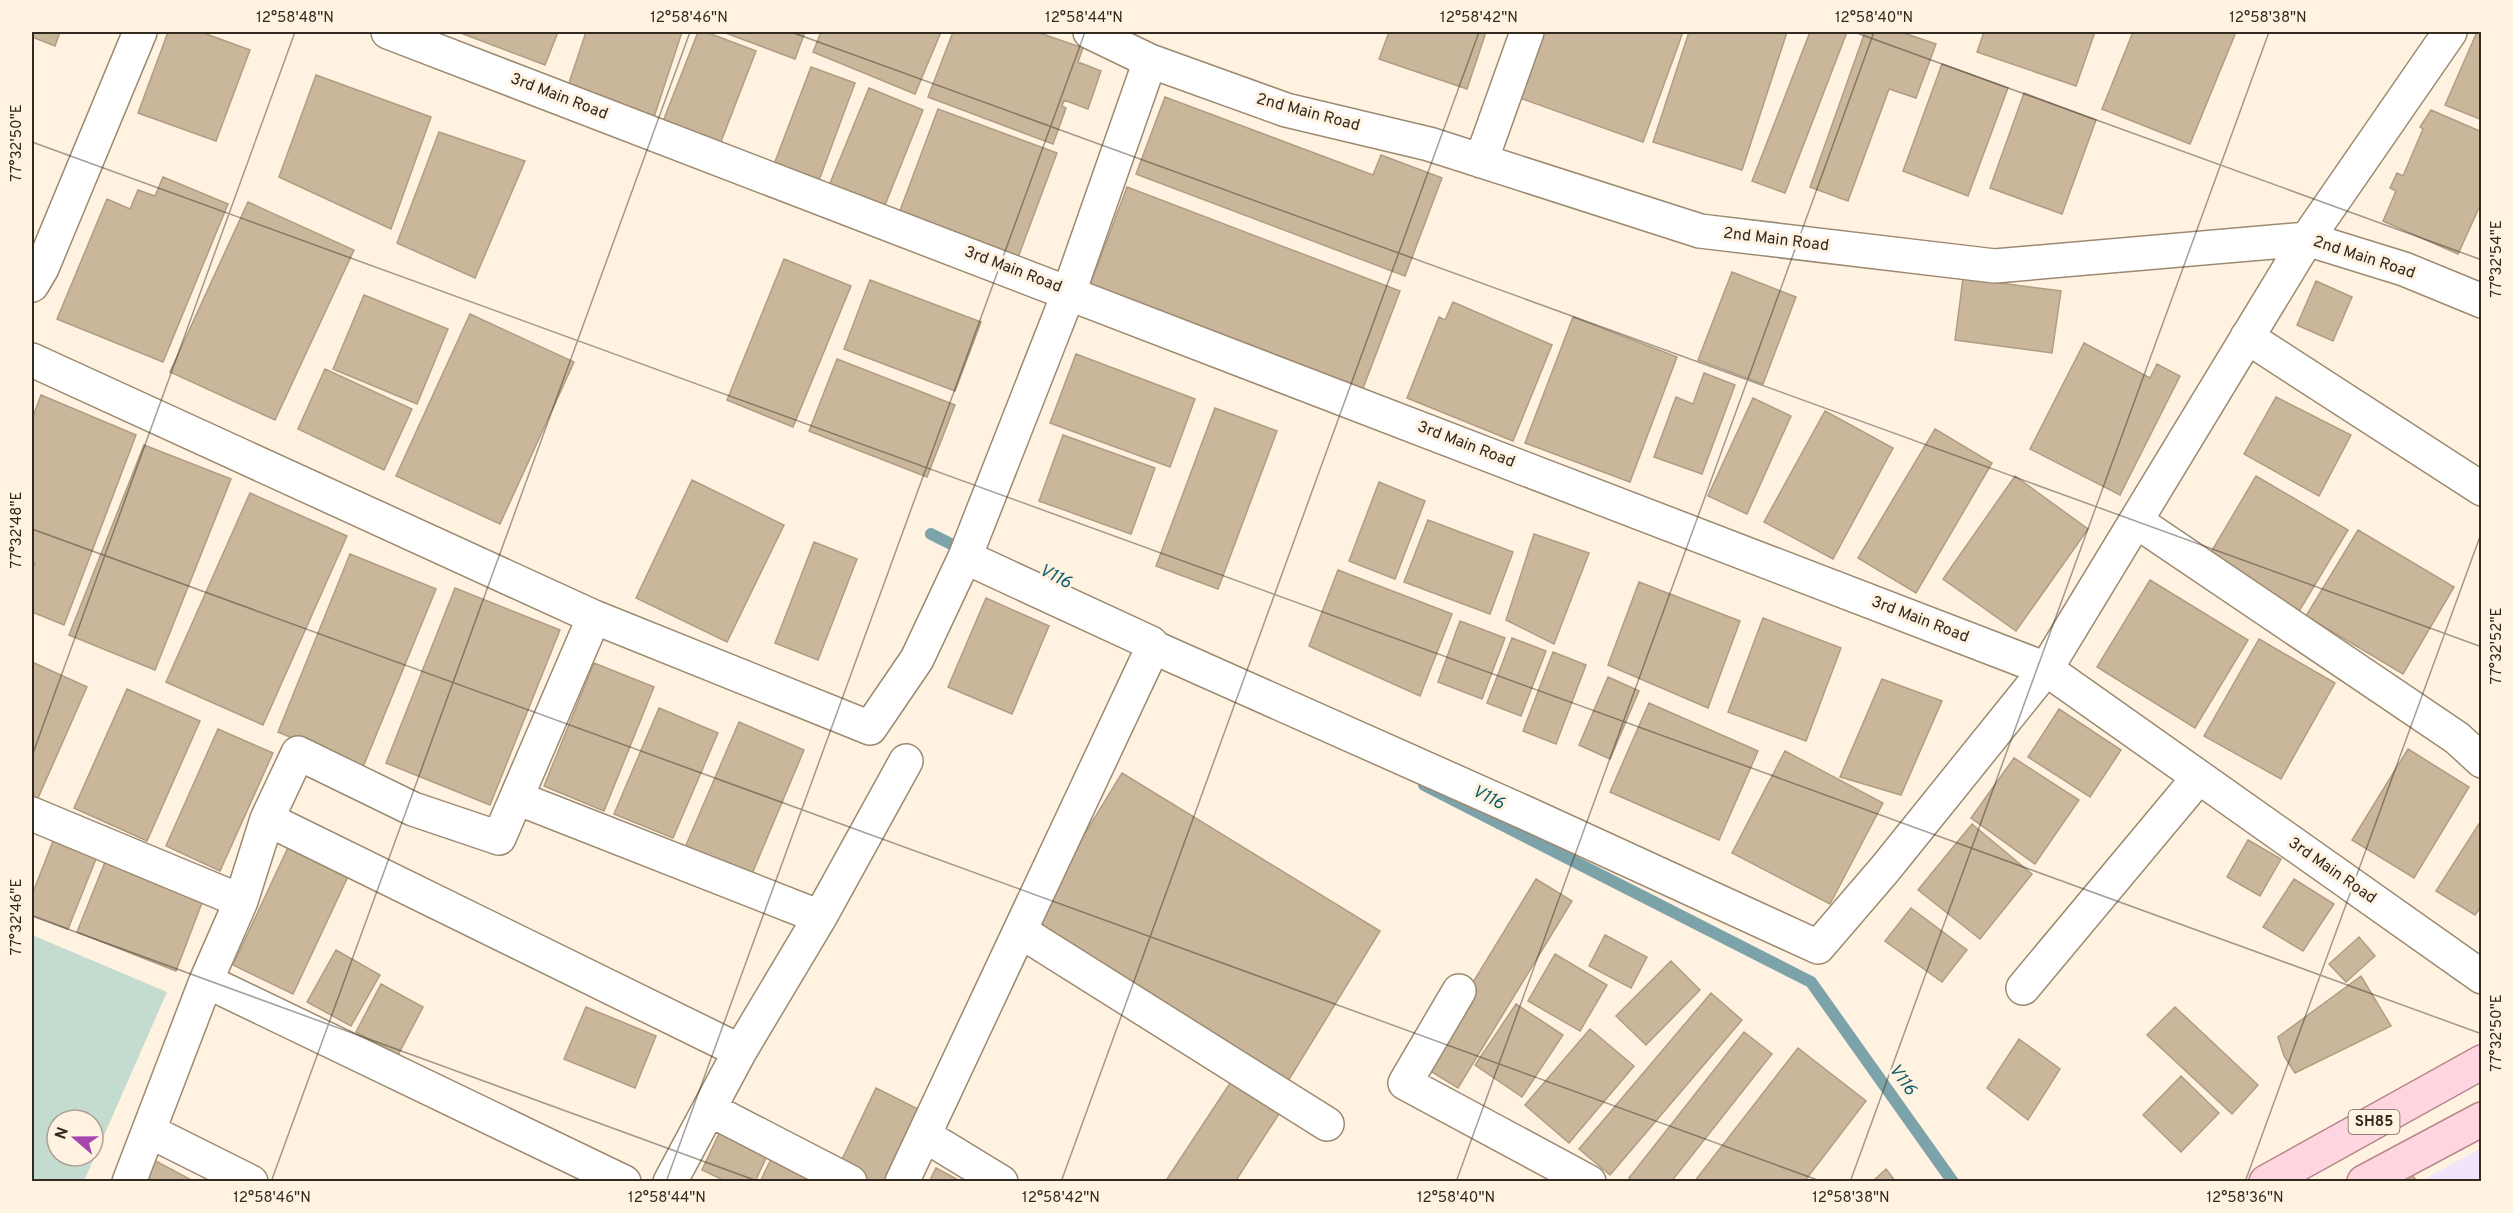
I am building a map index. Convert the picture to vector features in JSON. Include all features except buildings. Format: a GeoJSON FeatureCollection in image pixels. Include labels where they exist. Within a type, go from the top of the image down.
{"type":"FeatureCollection","features":[{"type":"Feature","properties":{"kind":"main road","name":"SH85"},"geometry":{"type":"LineString","coordinates":[[2266,1182],[2481,1062]]}},
{"type":"Feature","properties":{"kind":"main road"},"geometry":{"type":"LineString","coordinates":[[2364,1182],[2481,1119]]}},
{"type":"Feature","properties":{"kind":"street"},"geometry":{"type":"LineString","coordinates":[[35,272],[140,32]]}},
{"type":"Feature","properties":{"kind":"street","name":"3rd Main Road"},"geometry":{"type":"LineString","coordinates":[[388,32],[1070,292],[2046,669],[2481,977]]}},
{"type":"Feature","properties":{"kind":"street","name":"2nd Main Road"},"geometry":{"type":"LineString","coordinates":[[1090,32],[1150,61],[1286,110],[1430,144],[1700,231],[1995,266],[2307,239],[2404,269],[2481,301]]}},
{"type":"Feature","properties":{"kind":"street"},"geometry":{"type":"LineString","coordinates":[[1481,161],[1527,32]]}},
{"type":"Feature","properties":{"kind":"street"},"geometry":{"type":"LineString","coordinates":[[967,558],[1152,645],[1818,947],[1885,869],[2046,669],[2307,239],[2450,32]]}},
{"type":"Feature","properties":{"kind":"street"},"geometry":{"type":"LineString","coordinates":[[32,360],[594,617],[870,728],[917,659],[967,558],[1070,292],[1150,61]]}},
{"type":"Feature","properties":{"kind":"street"},"geometry":{"type":"LineString","coordinates":[[2247,337],[2481,489]]}},
{"type":"Feature","properties":{"kind":"street"},"geometry":{"type":"LineString","coordinates":[[2136,521],[2457,738],[2481,761]]}},
{"type":"Feature","properties":{"kind":"street"},"geometry":{"type":"LineString","coordinates":[[129,1182],[151,1132],[206,981],[241,901],[267,819],[298,753],[413,809],[499,838],[594,617]]}},
{"type":"Feature","properties":{"kind":"street"},"geometry":{"type":"LineString","coordinates":[[902,1182],[1152,645]]}},
{"type":"Feature","properties":{"kind":"street"},"geometry":{"type":"LineString","coordinates":[[670,1182],[741,1051],[820,917],[906,762]]}},
{"type":"Feature","properties":{"kind":"street"},"geometry":{"type":"LineString","coordinates":[[2023,988],[2199,777]]}},
{"type":"Feature","properties":{"kind":"street"},"geometry":{"type":"LineString","coordinates":[[517,798],[820,917]]}},
{"type":"Feature","properties":{"kind":"street"},"geometry":{"type":"LineString","coordinates":[[32,814],[241,901]]}},
{"type":"Feature","properties":{"kind":"street"},"geometry":{"type":"LineString","coordinates":[[267,819],[741,1051]]}},
{"type":"Feature","properties":{"kind":"street"},"geometry":{"type":"LineString","coordinates":[[1020,931],[1327,1124]]}},
{"type":"Feature","properties":{"kind":"street"},"geometry":{"type":"LineString","coordinates":[[206,981],[624,1182]]}},
{"type":"Feature","properties":{"kind":"street"},"geometry":{"type":"LineString","coordinates":[[1459,991],[1405,1083],[1589,1182]]}},
{"type":"Feature","properties":{"kind":"street"},"geometry":{"type":"LineString","coordinates":[[709,1109],[850,1182]]}},
{"type":"Feature","properties":{"kind":"street"},"geometry":{"type":"LineString","coordinates":[[151,1132],[251,1182]]}},
{"type":"Feature","properties":{"kind":"street"},"geometry":{"type":"LineString","coordinates":[[924,1135],[1001,1182]]}},
{"type":"Feature","properties":{"kind":"shaded area"},"geometry":{"type":"Polygon","coordinates":[[[2481,1148],[2481,1181],[2421,1181],[2481,1148]]]}},
{"type":"Feature","properties":{"kind":"green space"},"geometry":{"type":"Polygon","coordinates":[[[32,935],[167,992],[105,1133],[105,1108],[45,1108],[45,1168],[90,1168],[84,1181],[32,1181],[32,935]]]}},
{"type":"Feature","properties":{"kind":"waterway","name":"V116"},"geometry":{"type":"LineString","coordinates":[[931,534],[965,551]]}},
{"type":"Feature","properties":{"kind":"waterway","name":"V116"},"geometry":{"type":"LineString","coordinates":[[1424,785],[1811,982],[1953,1182]]}}]}
